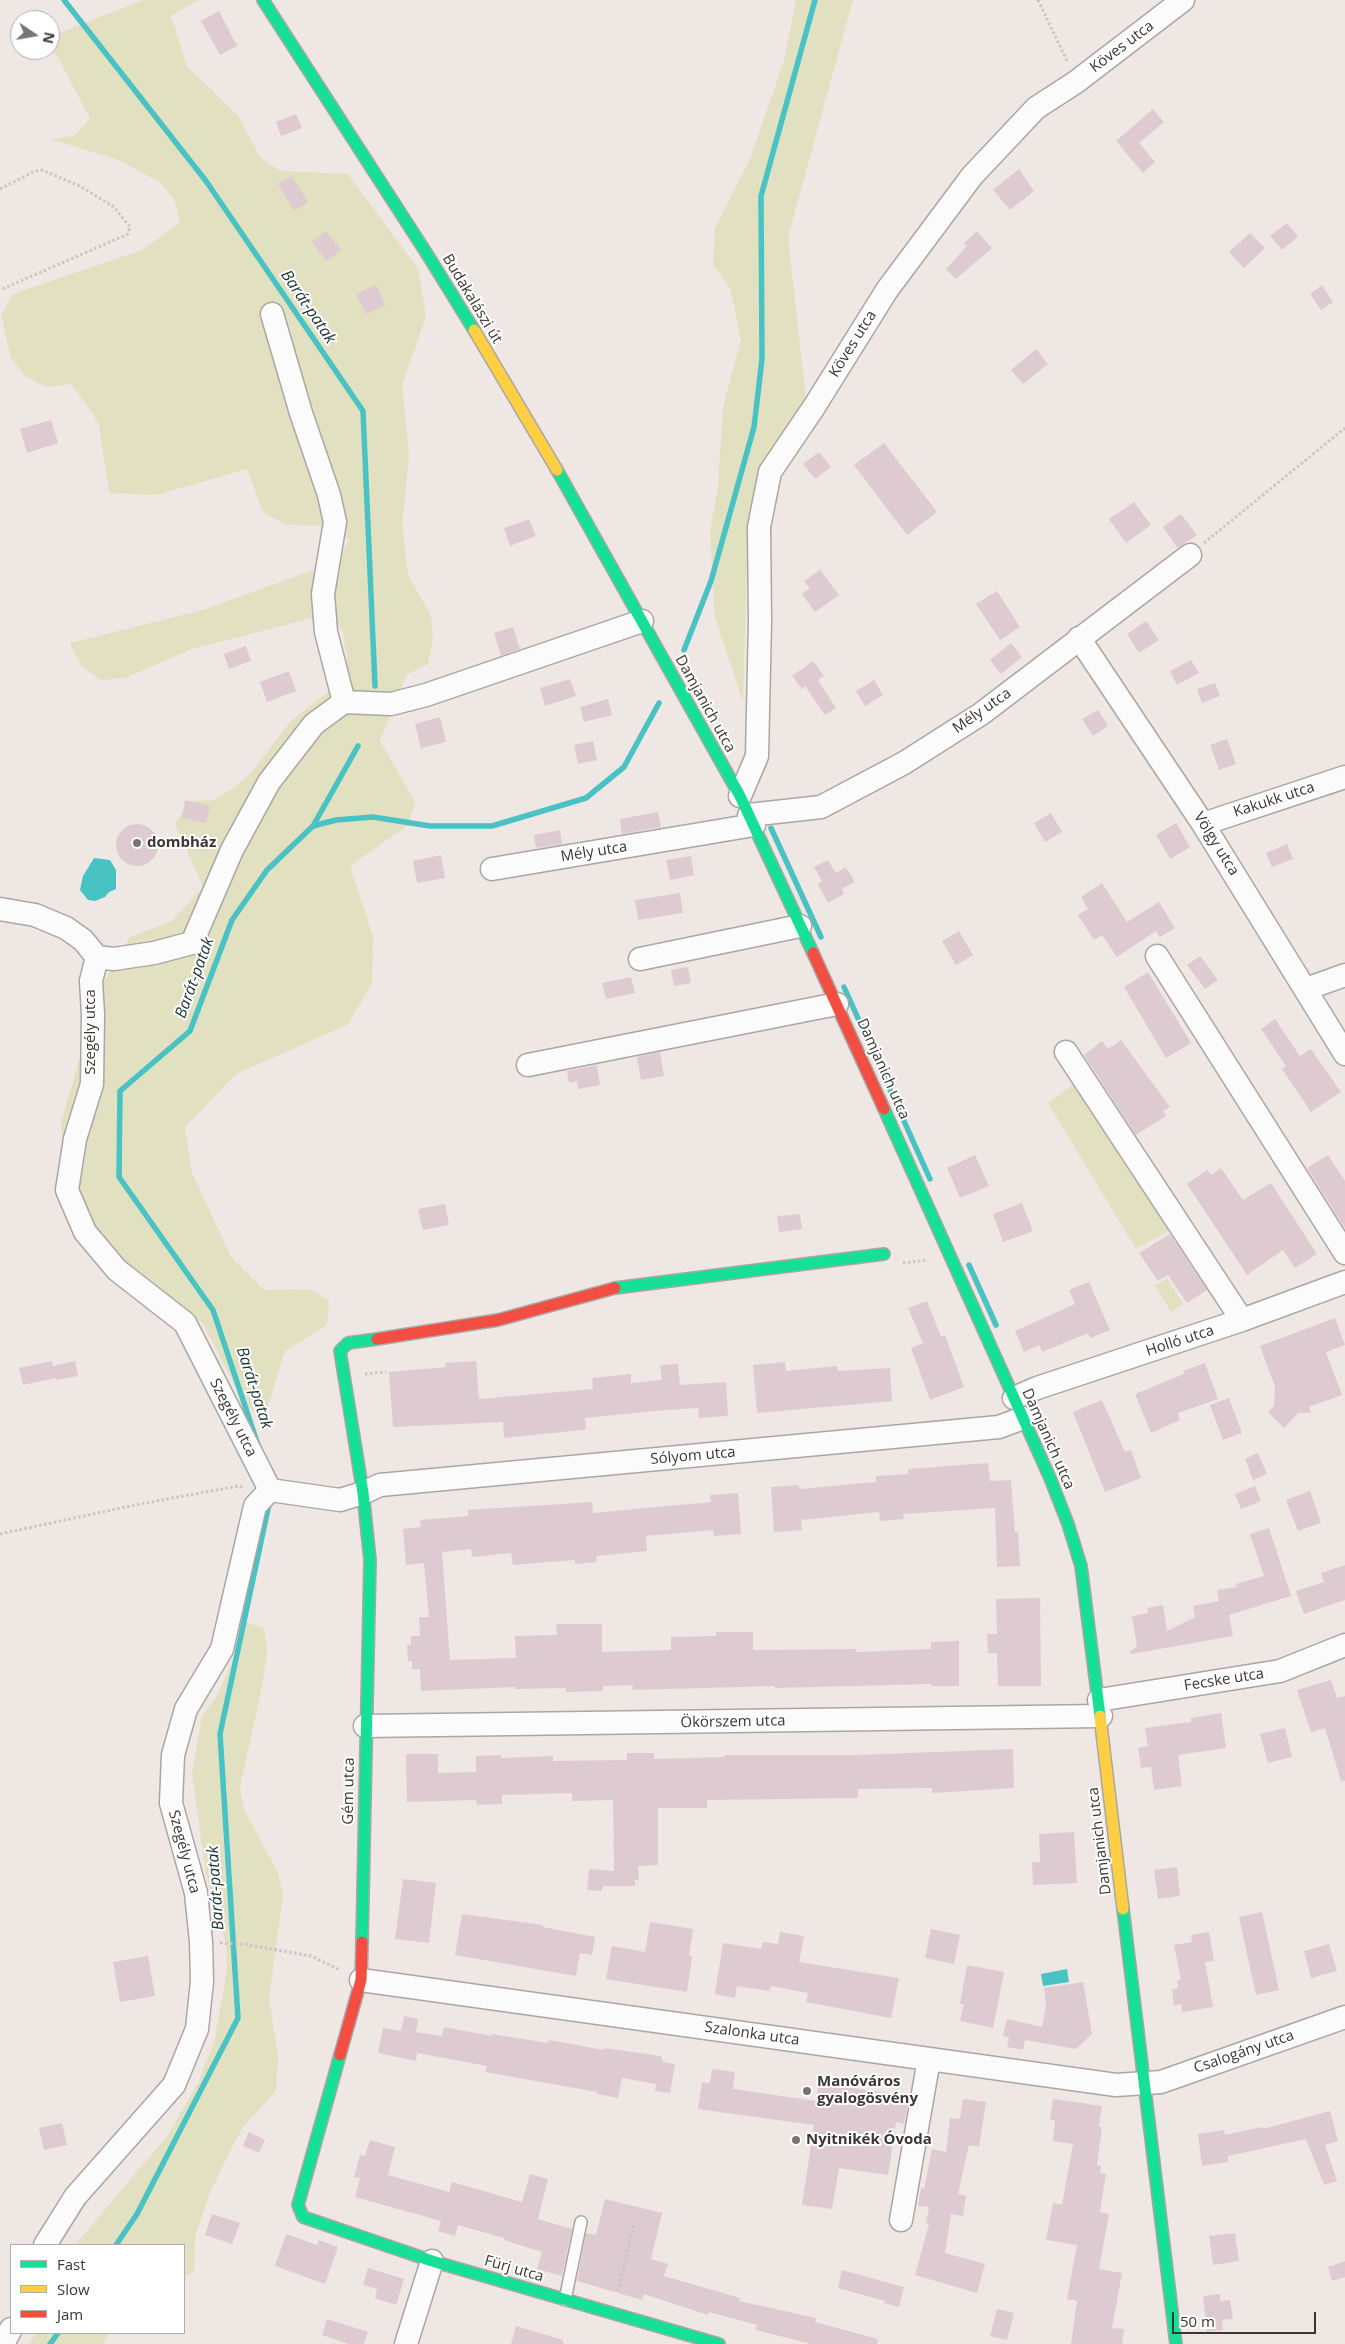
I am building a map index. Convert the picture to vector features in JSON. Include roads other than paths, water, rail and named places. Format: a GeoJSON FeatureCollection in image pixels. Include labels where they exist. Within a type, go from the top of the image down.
{"type":"FeatureCollection","features":[{"type":"Feature","properties":{"kind":"main road","name":"Budakalászi út"},"geometry":{"type":"LineString","coordinates":[[263,0],[442,278],[536,434],[642,621]]}},
{"type":"Feature","properties":{"kind":"main road","name":"Damjanich utca"},"geometry":{"type":"LineString","coordinates":[[642,621],[748,812],[950,1252],[1050,1478],[1068,1524],[1081,1566],[1100,1708],[1143,2084],[1176,2344]]}},
{"type":"Feature","properties":{"kind":"main road","name":"Gém utca"},"geometry":{"type":"LineString","coordinates":[[303,2217],[298,2205],[361,1980],[364,1726],[370,1560],[363,1493],[340,1351],[348,1343],[498,1320],[611,1289],[884,1254]]}},
{"type":"Feature","properties":{"kind":"main road","name":"Fürj utca"},"geometry":{"type":"LineString","coordinates":[[303,2217],[432,2261],[719,2344]]}},
{"type":"Feature","properties":{"kind":"street","name":"Köves utca"},"geometry":{"type":"LineString","coordinates":[[748,812],[757,756],[760,621],[759,527],[770,472],[814,407],[887,290],[972,176],[1036,108],[1076,82],[1183,0]]}},
{"type":"Feature","properties":{"kind":"street"},"geometry":{"type":"LineString","coordinates":[[272,314],[301,413],[329,496],[335,522],[323,594],[326,632],[344,702]]}},
{"type":"Feature","properties":{"kind":"street","name":"Mély utca"},"geometry":{"type":"LineString","coordinates":[[492,869],[748,812],[821,807],[904,763],[981,714],[1190,555]]}},
{"type":"Feature","properties":{"kind":"street"},"geometry":{"type":"LineString","coordinates":[[0,909],[35,915],[66,928],[83,940],[97,957],[114,959],[154,954],[192,943],[232,850],[269,782],[314,724],[344,702],[391,704],[426,695],[642,621]]}},
{"type":"Feature","properties":{"kind":"street","name":"Völgy utca"},"geometry":{"type":"LineString","coordinates":[[1079,638],[1203,824],[1345,1054]]}},
{"type":"Feature","properties":{"kind":"street","name":"Kakukk utca"},"geometry":{"type":"LineString","coordinates":[[1203,824],[1345,777]]}},
{"type":"Feature","properties":{"kind":"street"},"geometry":{"type":"LineString","coordinates":[[640,959],[800,926]]}},
{"type":"Feature","properties":{"kind":"street"},"geometry":{"type":"LineString","coordinates":[[1158,956],[1345,1253]]}},
{"type":"Feature","properties":{"kind":"street","name":"Szegély utca"},"geometry":{"type":"LineString","coordinates":[[45,2244],[75,2197],[174,2086],[197,2029],[202,1981],[201,1942],[196,1893],[171,1804],[173,1755],[186,1708],[222,1649],[255,1506],[270,1490],[185,1323],[117,1270],[85,1232],[67,1190],[75,1139],[92,1084],[93,1014],[91,981],[97,957]]}},
{"type":"Feature","properties":{"kind":"street"},"geometry":{"type":"LineString","coordinates":[[1306,989],[1345,975]]}},
{"type":"Feature","properties":{"kind":"street"},"geometry":{"type":"LineString","coordinates":[[528,1065],[837,1004]]}},
{"type":"Feature","properties":{"kind":"street"},"geometry":{"type":"LineString","coordinates":[[1066,1052],[1242,1320]]}},
{"type":"Feature","properties":{"kind":"street","name":"Holló utca"},"geometry":{"type":"LineString","coordinates":[[1019,1408],[1037,1388],[1242,1320],[1345,1282]]}},
{"type":"Feature","properties":{"kind":"street","name":"Sólyom utca"},"geometry":{"type":"LineString","coordinates":[[270,1490],[340,1500],[363,1493],[380,1485],[999,1427],[1019,1408]]}},
{"type":"Feature","properties":{"kind":"street","name":"Fecske utca"},"geometry":{"type":"LineString","coordinates":[[1100,1708],[1280,1671],[1345,1645]]}},
{"type":"Feature","properties":{"kind":"street","name":"Ökörszem utca"},"geometry":{"type":"LineString","coordinates":[[364,1726],[1100,1708]]}},
{"type":"Feature","properties":{"kind":"street","name":"Szalonka utca"},"geometry":{"type":"LineString","coordinates":[[361,1980],[1116,2085],[1143,2084]]}},
{"type":"Feature","properties":{"kind":"street","name":"Csalogány utca"},"geometry":{"type":"LineString","coordinates":[[1143,2084],[1161,2082],[1345,2017]]}},
{"type":"Feature","properties":{"kind":"street"},"geometry":{"type":"LineString","coordinates":[[901,2220],[929,2059]]}},
{"type":"Feature","properties":{"kind":"street"},"geometry":{"type":"LineString","coordinates":[[406,2344],[432,2261]]}},
{"type":"Feature","properties":{"kind":"street"},"geometry":{"type":"LineString","coordinates":[[3,2344],[10,2331]]}},
{"type":"Feature","properties":{"kind":"lane"},"geometry":{"type":"LineString","coordinates":[[565,2300],[582,2222]]}},
{"type":"Feature","properties":{"kind":"water"},"geometry":{"type":"Polygon","coordinates":[[[94,858],[110,860],[116,870],[116,889],[95,901],[88,900],[80,890],[83,876],[94,858]]]}},
{"type":"Feature","properties":{"kind":"water"},"geometry":{"type":"Polygon","coordinates":[[[1067,1969],[1069,1982],[1043,1986],[1041,1974],[1067,1969]]]}},
{"type":"Feature","properties":{"kind":"waterway","name":"Barát-patak"},"geometry":{"type":"LineString","coordinates":[[64,0],[206,181],[363,411],[375,686]]}},
{"type":"Feature","properties":{"kind":"waterway"},"geometry":{"type":"LineString","coordinates":[[684,650],[711,581],[754,427],[762,359],[761,196],[815,0]]}},
{"type":"Feature","properties":{"kind":"waterway"},"geometry":{"type":"LineString","coordinates":[[313,826],[336,820],[373,817],[430,826],[492,826],[586,798],[624,767],[659,703]]}},
{"type":"Feature","properties":{"kind":"waterway","name":"Barát-patak"},"geometry":{"type":"LineString","coordinates":[[257,1442],[213,1310],[119,1177],[120,1091],[190,1031],[232,920],[267,870],[313,826],[358,746]]}},
{"type":"Feature","properties":{"kind":"waterway"},"geometry":{"type":"LineString","coordinates":[[771,828],[821,937]]}},
{"type":"Feature","properties":{"kind":"waterway"},"geometry":{"type":"LineString","coordinates":[[844,987],[930,1179]]}},
{"type":"Feature","properties":{"kind":"waterway"},"geometry":{"type":"LineString","coordinates":[[969,1265],[996,1325]]}},
{"type":"Feature","properties":{"kind":"waterway","name":"Barát-patak"},"geometry":{"type":"LineString","coordinates":[[117,2244],[137,2214],[238,2018],[220,1734],[269,1504]]}},
{"type":"Feature","properties":{"kind":"waterway","name":"Barát-patak"},"geometry":{"type":"LineString","coordinates":[[50,2344],[57,2334]]}},
{"type":"Feature","properties":{"kind":"place","name":"dombház"},"geometry":{"type":"Point","coordinates":[137,843]}},
{"type":"Feature","properties":{"kind":"place","name":"Manóváros gyalogösvény"},"geometry":{"type":"Point","coordinates":[807,2091]}},
{"type":"Feature","properties":{"kind":"place","name":"Nyitnikék Óvoda"},"geometry":{"type":"Point","coordinates":[796,2140]}}]}
